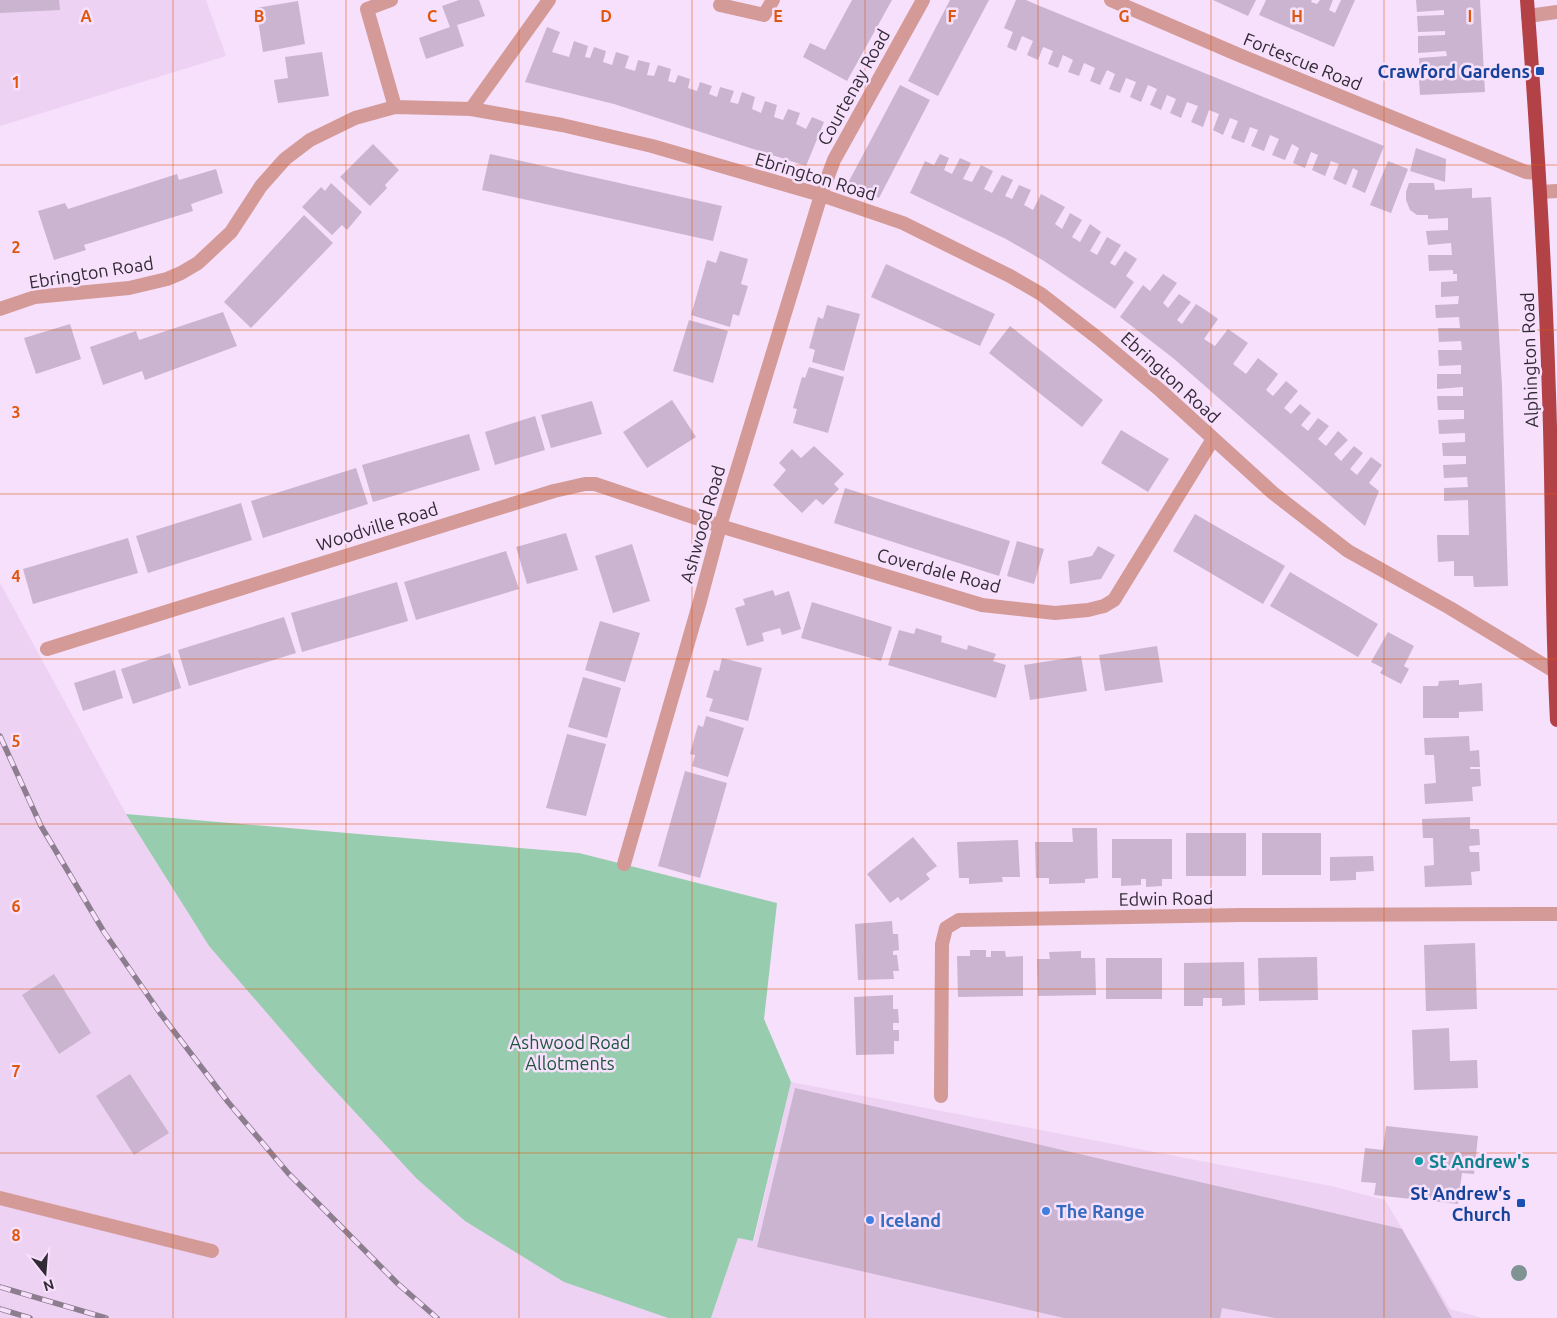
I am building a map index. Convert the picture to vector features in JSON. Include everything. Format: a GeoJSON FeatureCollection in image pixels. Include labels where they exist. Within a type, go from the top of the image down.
{"type":"FeatureCollection","features":[{"type":"Feature","properties":{"kind":"highway","name":"Alphington Road"},"geometry":{"type":"LineString","coordinates":[[1527,0],[1540,192],[1549,398],[1554,671],[1557,720]]}},
{"type":"Feature","properties":{"kind":"street"},"geometry":{"type":"LineString","coordinates":[[391,0],[367,9],[395,107]]}},
{"type":"Feature","properties":{"kind":"street"},"geometry":{"type":"LineString","coordinates":[[471,109],[549,0]]}},
{"type":"Feature","properties":{"kind":"street"},"geometry":{"type":"LineString","coordinates":[[720,6],[764,16],[773,0]]}},
{"type":"Feature","properties":{"kind":"street","name":"Courtenay Road"},"geometry":{"type":"LineString","coordinates":[[821,195],[834,160],[923,0]]}},
{"type":"Feature","properties":{"kind":"street","name":"Fortescue Road"},"geometry":{"type":"LineString","coordinates":[[1111,0],[1239,55],[1526,172],[1538,173]]}},
{"type":"Feature","properties":{"kind":"street"},"geometry":{"type":"LineString","coordinates":[[1528,16],[1557,12]]}},
{"type":"Feature","properties":{"kind":"street","name":"Ebrington Road"},"geometry":{"type":"LineString","coordinates":[[0,309],[36,297],[129,288],[166,279],[198,264],[231,232],[261,186],[285,159],[310,140],[355,118],[395,107],[471,109],[562,125],[652,146],[821,195],[904,223],[1010,276],[1041,294],[1113,350],[1273,493],[1348,551],[1450,608],[1554,671]]}},
{"type":"Feature","properties":{"kind":"street"},"geometry":{"type":"LineString","coordinates":[[1540,192],[1557,191]]}},
{"type":"Feature","properties":{"kind":"street","name":"Ashwood Road"},"geometry":{"type":"LineString","coordinates":[[624,864],[720,526],[821,195]]}},
{"type":"Feature","properties":{"kind":"street","name":"Coverdale Road"},"geometry":{"type":"LineString","coordinates":[[720,526],[982,605],[1055,613],[1088,610],[1104,606],[1114,600],[1212,439]]}},
{"type":"Feature","properties":{"kind":"street","name":"Woodville Road"},"geometry":{"type":"LineString","coordinates":[[47,649],[544,494],[585,484],[595,484],[720,526]]}},
{"type":"Feature","properties":{"kind":"street","name":"Edwin Road"},"geometry":{"type":"LineString","coordinates":[[941,1096],[942,944],[946,928],[959,920],[1252,915],[1557,914]]}},
{"type":"Feature","properties":{"kind":"street"},"geometry":{"type":"LineString","coordinates":[[0,1198],[212,1252]]}},
{"type":"Feature","properties":{"kind":"shaded area"},"geometry":{"type":"Polygon","coordinates":[[[0,0],[206,0],[226,56],[0,126],[0,0]]]}},
{"type":"Feature","properties":{"kind":"shaded area"},"geometry":{"type":"Polygon","coordinates":[[[0,583],[126,814],[209,946],[564,1282],[668,1318],[0,1318],[0,583]]]}},
{"type":"Feature","properties":{"kind":"shaded area","name":"The Range"},"geometry":{"type":"Polygon","coordinates":[[[791,1082],[1331,1186],[1385,1200],[1450,1309],[1482,1318],[711,1318],[738,1238],[754,1241],[791,1082]]]}},
{"type":"Feature","properties":{"kind":"green space","name":"Ashwood Road Allotments"},"geometry":{"type":"Polygon","coordinates":[[[126,814],[579,853],[777,903],[764,1019],[791,1082],[753,1241],[738,1238],[711,1318],[668,1318],[564,1282],[465,1221],[416,1178],[317,1071],[209,946],[126,814]]]}},
{"type":"Feature","properties":{"kind":"building"},"geometry":{"type":"Polygon","coordinates":[[[0,0],[59,0],[60,10],[0,13],[0,0]]]}},
{"type":"Feature","properties":{"kind":"building"},"geometry":{"type":"Polygon","coordinates":[[[459,0],[479,0],[485,16],[457,25],[464,46],[426,59],[419,38],[450,27],[442,6],[459,0]]]}},
{"type":"Feature","properties":{"kind":"building"},"geometry":{"type":"Polygon","coordinates":[[[852,0],[892,0],[847,81],[803,57],[810,43],[825,50],[852,0]]]}},
{"type":"Feature","properties":{"kind":"building"},"geometry":{"type":"Polygon","coordinates":[[[950,0],[989,0],[938,96],[908,81],[950,0]]]}},
{"type":"Feature","properties":{"kind":"building"},"geometry":{"type":"Polygon","coordinates":[[[1016,0],[1026,0],[1384,146],[1365,193],[1352,187],[1358,171],[1353,168],[1346,185],[1333,179],[1339,164],[1331,161],[1325,176],[1312,170],[1318,155],[1311,152],[1305,168],[1293,163],[1299,148],[1292,144],[1285,160],[1272,155],[1279,139],[1270,135],[1264,151],[1251,146],[1258,130],[1250,127],[1244,143],[1231,138],[1238,121],[1230,118],[1223,135],[1213,130],[1219,114],[1209,110],[1203,127],[1191,122],[1198,106],[1187,102],[1181,118],[1170,113],[1176,99],[1167,95],[1161,110],[1150,105],[1157,89],[1148,85],[1141,102],[1130,97],[1136,82],[1126,78],[1120,93],[1109,89],[1115,74],[1107,70],[1100,85],[1090,81],[1095,68],[1084,63],[1079,76],[1068,72],[1073,60],[1063,55],[1058,68],[1048,64],[1053,51],[1043,47],[1038,60],[1027,55],[1033,41],[1022,36],[1016,51],[1007,47],[1013,32],[1004,28],[1016,0]]]}},
{"type":"Feature","properties":{"kind":"building"},"geometry":{"type":"Polygon","coordinates":[[[1213,0],[1256,0],[1248,16],[1213,0]]]}},
{"type":"Feature","properties":{"kind":"building"},"geometry":{"type":"Polygon","coordinates":[[[1266,0],[1312,0],[1311,2],[1317,4],[1320,0],[1333,0],[1329,10],[1335,13],[1341,0],[1355,0],[1334,47],[1259,15],[1266,0]]]}},
{"type":"Feature","properties":{"kind":"building"},"geometry":{"type":"Polygon","coordinates":[[[1416,0],[1480,0],[1485,92],[1420,95],[1419,79],[1448,78],[1448,73],[1420,74],[1419,58],[1447,56],[1446,51],[1418,53],[1418,36],[1445,35],[1445,31],[1418,32],[1417,16],[1444,15],[1444,10],[1417,12],[1416,0]]]}},
{"type":"Feature","properties":{"kind":"building"},"geometry":{"type":"Polygon","coordinates":[[[298,1],[305,44],[263,52],[256,8],[298,1]]]}},
{"type":"Feature","properties":{"kind":"building"},"geometry":{"type":"Polygon","coordinates":[[[547,27],[560,32],[552,52],[569,57],[574,41],[588,46],[585,57],[590,58],[594,47],[606,51],[603,62],[612,65],[616,52],[629,56],[625,68],[635,71],[638,60],[650,63],[647,75],[654,76],[658,65],[671,69],[668,81],[675,83],[678,75],[690,79],[688,88],[697,91],[700,82],[712,86],[709,94],[717,97],[720,87],[734,91],[730,102],[738,104],[742,92],[755,97],[752,109],[761,113],[765,101],[777,105],[774,117],[783,120],[788,109],[800,113],[796,124],[806,129],[812,117],[824,122],[806,166],[614,104],[525,82],[547,27]]]}},
{"type":"Feature","properties":{"kind":"building"},"geometry":{"type":"Polygon","coordinates":[[[322,52],[329,96],[278,103],[274,80],[288,78],[285,57],[322,52]]]}},
{"type":"Feature","properties":{"kind":"building"},"geometry":{"type":"Polygon","coordinates":[[[900,85],[930,100],[879,198],[848,183],[900,85]]]}},
{"type":"Feature","properties":{"kind":"building"},"geometry":{"type":"Polygon","coordinates":[[[373,144],[399,170],[385,185],[387,188],[370,206],[340,177],[373,144]]]}},
{"type":"Feature","properties":{"kind":"building"},"geometry":{"type":"Polygon","coordinates":[[[1416,148],[1446,159],[1445,182],[1410,171],[1416,148]]]}},
{"type":"Feature","properties":{"kind":"building"},"geometry":{"type":"Polygon","coordinates":[[[490,154],[722,206],[713,241],[482,190],[490,154]]]}},
{"type":"Feature","properties":{"kind":"building"},"geometry":{"type":"Polygon","coordinates":[[[940,154],[949,158],[944,170],[952,174],[960,158],[971,163],[963,179],[972,182],[981,165],[993,171],[984,189],[992,193],[1002,175],[1013,180],[1005,196],[1012,199],[1019,185],[1031,190],[1024,205],[1033,210],[1041,194],[1065,207],[1055,224],[1062,229],[1070,213],[1082,220],[1072,237],[1080,242],[1090,224],[1101,232],[1090,251],[1097,255],[1107,237],[1121,245],[1110,263],[1115,266],[1125,251],[1137,259],[1126,276],[1134,282],[1115,309],[1044,261],[1006,239],[910,193],[925,161],[934,165],[940,154]]]}},
{"type":"Feature","properties":{"kind":"building"},"geometry":{"type":"Polygon","coordinates":[[[1388,161],[1408,169],[1391,213],[1370,205],[1388,161]]]}},
{"type":"Feature","properties":{"kind":"building"},"geometry":{"type":"Polygon","coordinates":[[[216,169],[223,193],[191,204],[193,211],[84,245],[86,250],[54,260],[38,211],[65,203],[68,209],[177,174],[179,180],[216,169]]]}},
{"type":"Feature","properties":{"kind":"building"},"geometry":{"type":"Polygon","coordinates":[[[331,183],[362,212],[347,230],[342,225],[332,235],[302,207],[321,187],[325,191],[331,183]]]}},
{"type":"Feature","properties":{"kind":"building"},"geometry":{"type":"Polygon","coordinates":[[[1409,183],[1434,183],[1435,190],[1472,188],[1472,198],[1491,197],[1502,386],[1508,586],[1474,587],[1473,576],[1454,576],[1454,561],[1438,562],[1437,535],[1469,535],[1468,500],[1444,501],[1444,488],[1468,487],[1467,477],[1444,478],[1443,465],[1466,464],[1466,456],[1443,456],[1442,443],[1465,442],[1465,433],[1439,434],[1438,420],[1464,419],[1464,410],[1438,410],[1437,396],[1463,396],[1463,387],[1437,389],[1437,374],[1461,374],[1461,365],[1439,366],[1438,350],[1462,350],[1461,341],[1439,342],[1438,328],[1460,328],[1459,317],[1436,318],[1435,305],[1458,304],[1459,296],[1441,297],[1441,282],[1457,281],[1457,274],[1453,274],[1453,270],[1429,271],[1428,255],[1452,255],[1451,243],[1428,245],[1426,231],[1448,230],[1448,218],[1428,219],[1428,215],[1417,215],[1410,210],[1406,200],[1409,183]]]}},
{"type":"Feature","properties":{"kind":"building"},"geometry":{"type":"Polygon","coordinates":[[[304,215],[333,243],[251,328],[224,302],[304,215]]]}},
{"type":"Feature","properties":{"kind":"building"},"geometry":{"type":"Polygon","coordinates":[[[720,251],[748,259],[741,284],[748,286],[739,316],[733,314],[730,327],[691,315],[707,260],[716,263],[720,251]]]}},
{"type":"Feature","properties":{"kind":"building"},"geometry":{"type":"Polygon","coordinates":[[[886,264],[995,314],[980,346],[871,297],[886,264]]]}},
{"type":"Feature","properties":{"kind":"building"},"geometry":{"type":"Polygon","coordinates":[[[1163,274],[1177,283],[1163,303],[1168,308],[1179,294],[1191,302],[1177,320],[1182,324],[1196,304],[1207,311],[1218,319],[1204,339],[1215,346],[1228,329],[1248,343],[1233,364],[1246,374],[1258,358],[1278,374],[1266,390],[1273,396],[1286,381],[1298,391],[1284,408],[1291,414],[1300,404],[1311,413],[1301,425],[1308,431],[1318,418],[1329,426],[1318,439],[1326,446],[1338,431],[1348,440],[1334,454],[1341,461],[1354,446],[1363,453],[1350,469],[1357,475],[1371,457],[1382,465],[1369,483],[1379,491],[1365,526],[1173,358],[1120,317],[1143,285],[1150,291],[1163,274]]]}},
{"type":"Feature","properties":{"kind":"building"},"geometry":{"type":"Polygon","coordinates":[[[827,305],[860,314],[844,371],[812,362],[815,350],[809,348],[818,317],[823,319],[827,305]]]}},
{"type":"Feature","properties":{"kind":"building"},"geometry":{"type":"Polygon","coordinates":[[[223,312],[237,346],[145,380],[142,371],[103,385],[90,347],[136,331],[139,340],[223,312]]]}},
{"type":"Feature","properties":{"kind":"building"},"geometry":{"type":"Polygon","coordinates":[[[689,320],[728,331],[713,383],[673,371],[689,320]]]}},
{"type":"Feature","properties":{"kind":"building"},"geometry":{"type":"Polygon","coordinates":[[[70,324],[81,359],[36,374],[24,338],[70,324]]]}},
{"type":"Feature","properties":{"kind":"building"},"geometry":{"type":"Polygon","coordinates":[[[1010,326],[1103,400],[1082,427],[989,353],[1010,326]]]}},
{"type":"Feature","properties":{"kind":"building"},"geometry":{"type":"Polygon","coordinates":[[[809,367],[844,377],[828,433],[793,423],[797,409],[793,408],[802,377],[805,378],[809,367]]]}},
{"type":"Feature","properties":{"kind":"building"},"geometry":{"type":"Polygon","coordinates":[[[672,400],[696,437],[647,468],[623,432],[672,400]]]}},
{"type":"Feature","properties":{"kind":"building"},"geometry":{"type":"Polygon","coordinates":[[[592,401],[602,434],[551,448],[541,415],[592,401]]]}},
{"type":"Feature","properties":{"kind":"building"},"geometry":{"type":"Polygon","coordinates":[[[535,416],[545,450],[495,465],[485,432],[535,416]]]}},
{"type":"Feature","properties":{"kind":"building"},"geometry":{"type":"Polygon","coordinates":[[[1121,430],[1169,459],[1148,492],[1101,463],[1121,430]]]}},
{"type":"Feature","properties":{"kind":"building"},"geometry":{"type":"Polygon","coordinates":[[[469,434],[480,470],[373,502],[362,465],[469,434]]]}},
{"type":"Feature","properties":{"kind":"building"},"geometry":{"type":"Polygon","coordinates":[[[814,446],[844,474],[834,484],[839,489],[823,505],[816,499],[802,513],[773,485],[786,470],[779,463],[792,449],[801,458],[814,446]]]}},
{"type":"Feature","properties":{"kind":"building"},"geometry":{"type":"Polygon","coordinates":[[[356,468],[368,504],[263,538],[251,501],[356,468]]]}},
{"type":"Feature","properties":{"kind":"building"},"geometry":{"type":"Polygon","coordinates":[[[845,488],[1010,541],[999,576],[834,523],[845,488]]]}},
{"type":"Feature","properties":{"kind":"building"},"geometry":{"type":"Polygon","coordinates":[[[241,503],[252,540],[148,573],[136,536],[241,503]]]}},
{"type":"Feature","properties":{"kind":"building"},"geometry":{"type":"Polygon","coordinates":[[[1195,514],[1285,566],[1263,604],[1173,551],[1195,514]]]}},
{"type":"Feature","properties":{"kind":"building"},"geometry":{"type":"Polygon","coordinates":[[[566,533],[578,570],[527,584],[516,547],[566,533]]]}},
{"type":"Feature","properties":{"kind":"building"},"geometry":{"type":"Polygon","coordinates":[[[128,538],[138,573],[33,604],[23,569],[128,538]]]}},
{"type":"Feature","properties":{"kind":"building"},"geometry":{"type":"Polygon","coordinates":[[[1017,541],[1044,549],[1034,584],[1007,576],[1017,541]]]}},
{"type":"Feature","properties":{"kind":"building"},"geometry":{"type":"Polygon","coordinates":[[[632,544],[650,601],[613,613],[595,556],[632,544]]]}},
{"type":"Feature","properties":{"kind":"building"},"geometry":{"type":"Polygon","coordinates":[[[1098,546],[1115,555],[1101,579],[1070,584],[1068,561],[1092,556],[1098,546]]]}},
{"type":"Feature","properties":{"kind":"building"},"geometry":{"type":"Polygon","coordinates":[[[506,551],[519,589],[416,620],[404,582],[506,551]]]}},
{"type":"Feature","properties":{"kind":"building"},"geometry":{"type":"Polygon","coordinates":[[[1290,572],[1378,624],[1358,657],[1270,606],[1290,572]]]}},
{"type":"Feature","properties":{"kind":"building"},"geometry":{"type":"Polygon","coordinates":[[[397,582],[408,621],[302,652],[291,613],[397,582]]]}},
{"type":"Feature","properties":{"kind":"building"},"geometry":{"type":"Polygon","coordinates":[[[773,590],[775,596],[789,591],[801,629],[782,635],[780,628],[762,633],[764,641],[747,646],[735,608],[745,605],[743,599],[773,590]]]}},
{"type":"Feature","properties":{"kind":"building"},"geometry":{"type":"Polygon","coordinates":[[[812,602],[892,627],[881,661],[801,638],[812,602]]]}},
{"type":"Feature","properties":{"kind":"building"},"geometry":{"type":"Polygon","coordinates":[[[284,617],[296,653],[189,686],[178,650],[284,617]]]}},
{"type":"Feature","properties":{"kind":"building"},"geometry":{"type":"Polygon","coordinates":[[[600,621],[640,633],[625,682],[585,670],[600,621]]]}},
{"type":"Feature","properties":{"kind":"building"},"geometry":{"type":"Polygon","coordinates":[[[916,628],[942,636],[941,642],[967,650],[968,645],[996,654],[993,661],[1006,665],[996,698],[888,665],[899,630],[914,634],[916,628]]]}},
{"type":"Feature","properties":{"kind":"building"},"geometry":{"type":"Polygon","coordinates":[[[1388,632],[1414,646],[1404,666],[1409,669],[1401,684],[1380,673],[1383,668],[1371,662],[1388,632]]]}},
{"type":"Feature","properties":{"kind":"building"},"geometry":{"type":"Polygon","coordinates":[[[1157,646],[1163,682],[1105,691],[1099,655],[1157,646]]]}},
{"type":"Feature","properties":{"kind":"building"},"geometry":{"type":"Polygon","coordinates":[[[170,653],[181,688],[133,704],[121,669],[170,653]]]}},
{"type":"Feature","properties":{"kind":"building"},"geometry":{"type":"Polygon","coordinates":[[[1081,656],[1087,691],[1030,700],[1024,665],[1081,656]]]}},
{"type":"Feature","properties":{"kind":"building"},"geometry":{"type":"Polygon","coordinates":[[[722,658],[762,668],[748,721],[709,711],[713,699],[706,697],[714,670],[719,671],[722,658]]]}},
{"type":"Feature","properties":{"kind":"building"},"geometry":{"type":"Polygon","coordinates":[[[115,670],[123,698],[83,711],[74,683],[115,670]]]}},
{"type":"Feature","properties":{"kind":"building"},"geometry":{"type":"Polygon","coordinates":[[[583,677],[621,688],[607,738],[568,727],[583,677]]]}},
{"type":"Feature","properties":{"kind":"building"},"geometry":{"type":"Polygon","coordinates":[[[1459,680],[1459,685],[1482,683],[1483,711],[1459,712],[1459,718],[1423,718],[1423,686],[1438,686],[1439,681],[1459,680]]]}},
{"type":"Feature","properties":{"kind":"building"},"geometry":{"type":"Polygon","coordinates":[[[706,716],[744,728],[728,777],[692,766],[695,755],[690,754],[698,725],[703,727],[706,716]]]}},
{"type":"Feature","properties":{"kind":"building"},"geometry":{"type":"Polygon","coordinates":[[[567,734],[606,744],[586,816],[546,808],[567,734]]]}},
{"type":"Feature","properties":{"kind":"building"},"geometry":{"type":"Polygon","coordinates":[[[1469,736],[1470,751],[1479,750],[1480,767],[1470,767],[1470,769],[1480,769],[1481,786],[1472,787],[1473,801],[1425,804],[1424,784],[1436,783],[1434,755],[1425,755],[1424,738],[1469,736]]]}},
{"type":"Feature","properties":{"kind":"building"},"geometry":{"type":"Polygon","coordinates":[[[685,771],[727,783],[700,878],[658,866],[685,771]]]}},
{"type":"Feature","properties":{"kind":"building"},"geometry":{"type":"Polygon","coordinates":[[[1470,817],[1470,829],[1479,829],[1480,845],[1469,846],[1470,852],[1479,852],[1480,871],[1471,872],[1472,885],[1425,887],[1424,866],[1434,865],[1433,838],[1423,838],[1422,819],[1470,817]]]}},
{"type":"Feature","properties":{"kind":"building"},"geometry":{"type":"Polygon","coordinates":[[[1072,828],[1097,828],[1098,878],[1085,879],[1085,883],[1049,884],[1049,878],[1036,878],[1035,842],[1073,842],[1072,828]]]}},
{"type":"Feature","properties":{"kind":"building"},"geometry":{"type":"Polygon","coordinates":[[[1186,833],[1246,833],[1246,876],[1186,876],[1186,833]]]}},
{"type":"Feature","properties":{"kind":"building"},"geometry":{"type":"Polygon","coordinates":[[[1262,833],[1321,833],[1321,875],[1262,875],[1262,833]]]}},
{"type":"Feature","properties":{"kind":"building"},"geometry":{"type":"Polygon","coordinates":[[[913,837],[937,866],[926,874],[930,879],[901,901],[898,897],[890,903],[867,874],[913,837]]]}},
{"type":"Feature","properties":{"kind":"building"},"geometry":{"type":"Polygon","coordinates":[[[1112,839],[1172,839],[1172,879],[1162,879],[1162,886],[1146,887],[1146,879],[1141,879],[1141,885],[1121,886],[1121,878],[1112,878],[1112,839]]]}},
{"type":"Feature","properties":{"kind":"building"},"geometry":{"type":"Polygon","coordinates":[[[1018,840],[1020,877],[1002,877],[1003,882],[969,884],[969,878],[959,878],[957,842],[1018,840]]]}},
{"type":"Feature","properties":{"kind":"building"},"geometry":{"type":"Polygon","coordinates":[[[1373,856],[1374,871],[1356,872],[1356,880],[1330,881],[1330,857],[1373,856]]]}},
{"type":"Feature","properties":{"kind":"building"},"geometry":{"type":"Polygon","coordinates":[[[892,921],[893,934],[898,934],[899,950],[893,951],[893,955],[897,955],[899,971],[893,971],[894,979],[858,980],[855,924],[892,921]]]}},
{"type":"Feature","properties":{"kind":"building"},"geometry":{"type":"Polygon","coordinates":[[[1475,943],[1477,1009],[1426,1011],[1424,945],[1475,943]]]}},
{"type":"Feature","properties":{"kind":"building"},"geometry":{"type":"Polygon","coordinates":[[[970,950],[986,950],[986,957],[991,957],[991,951],[1005,951],[1006,957],[1023,956],[1023,996],[958,997],[957,956],[970,956],[970,950]]]}},
{"type":"Feature","properties":{"kind":"building"},"geometry":{"type":"Polygon","coordinates":[[[1081,951],[1081,958],[1095,958],[1096,995],[1038,996],[1037,959],[1050,959],[1049,952],[1081,951]]]}},
{"type":"Feature","properties":{"kind":"building"},"geometry":{"type":"Polygon","coordinates":[[[1317,957],[1318,1000],[1259,1001],[1258,958],[1317,957]]]}},
{"type":"Feature","properties":{"kind":"building"},"geometry":{"type":"Polygon","coordinates":[[[1106,958],[1162,958],[1162,999],[1106,999],[1106,958]]]}},
{"type":"Feature","properties":{"kind":"building"},"geometry":{"type":"Polygon","coordinates":[[[1244,962],[1245,1005],[1222,1006],[1222,998],[1203,998],[1203,1006],[1184,1006],[1184,963],[1244,962]]]}},
{"type":"Feature","properties":{"kind":"building"},"geometry":{"type":"Polygon","coordinates":[[[54,974],[91,1033],[59,1054],[22,995],[54,974]]]}},
{"type":"Feature","properties":{"kind":"building"},"geometry":{"type":"Polygon","coordinates":[[[893,995],[893,1009],[898,1009],[899,1023],[893,1023],[893,1030],[899,1030],[899,1041],[894,1041],[894,1054],[856,1055],[854,997],[893,995]]]}},
{"type":"Feature","properties":{"kind":"building"},"geometry":{"type":"Polygon","coordinates":[[[1449,1028],[1450,1061],[1477,1060],[1478,1088],[1414,1090],[1412,1030],[1449,1028]]]}},
{"type":"Feature","properties":{"kind":"building"},"geometry":{"type":"Polygon","coordinates":[[[130,1074],[169,1133],[134,1155],[96,1096],[130,1074]]]}},
{"type":"Feature","properties":{"kind":"building","name":"The Range"},"geometry":{"type":"Polygon","coordinates":[[[795,1088],[1402,1229],[1452,1318],[1275,1318],[1222,1308],[1220,1318],[1064,1318],[757,1247],[795,1088]]]}},
{"type":"Feature","properties":{"kind":"building","name":"St Andrew's"},"geometry":{"type":"Polygon","coordinates":[[[1386,1126],[1478,1136],[1474,1174],[1462,1173],[1458,1204],[1374,1195],[1376,1183],[1361,1182],[1365,1148],[1383,1150],[1386,1126]]]}},
{"type":"Feature","properties":{"kind":"railway"},"geometry":{"type":"LineString","coordinates":[[0,736],[41,826],[104,932],[160,1013],[228,1102],[288,1173],[397,1283],[437,1318]]}},
{"type":"Feature","properties":{"kind":"railway"},"geometry":{"type":"LineString","coordinates":[[0,1287],[106,1318]]}},
{"type":"Feature","properties":{"kind":"railway"},"geometry":{"type":"LineString","coordinates":[[0,1309],[30,1318]]}},
{"type":"Feature","properties":{"kind":"place","name":"Crawford Gardens"},"geometry":{"type":"Point","coordinates":[1540,71]}},
{"type":"Feature","properties":{"kind":"place","name":"St Andrew's"},"geometry":{"type":"Point","coordinates":[1419,1161]}},
{"type":"Feature","properties":{"kind":"place","name":"St Andrew's Church"},"geometry":{"type":"Point","coordinates":[1521,1203]}},
{"type":"Feature","properties":{"kind":"place","name":"The Range"},"geometry":{"type":"Point","coordinates":[1046,1211]}},
{"type":"Feature","properties":{"kind":"place","name":"Iceland"},"geometry":{"type":"Point","coordinates":[870,1220]}}]}
